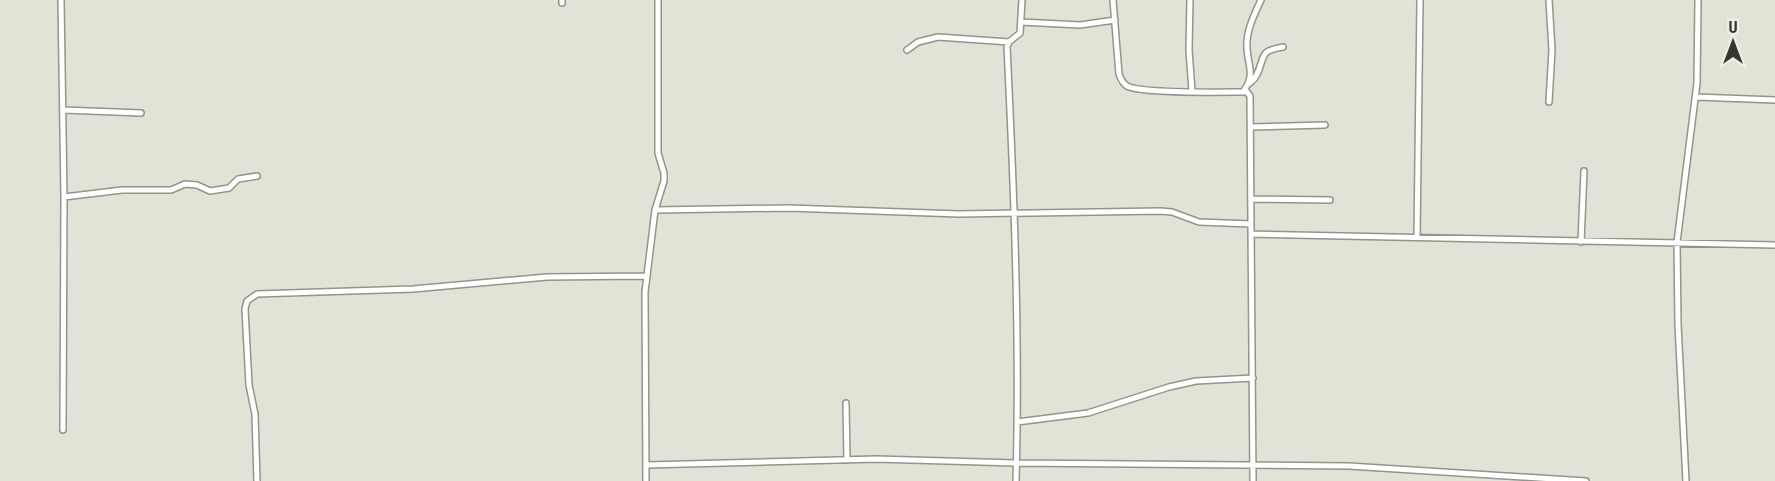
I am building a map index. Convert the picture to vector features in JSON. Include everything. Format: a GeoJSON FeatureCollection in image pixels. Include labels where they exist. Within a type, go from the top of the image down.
{"type":"FeatureCollection","features":[{"type":"Feature","properties":{"kind":"street"},"geometry":{"type":"LineString","coordinates":[[61,0],[64,197],[63,430]]}},
{"type":"Feature","properties":{"kind":"street"},"geometry":{"type":"LineString","coordinates":[[646,481],[646,276],[655,210],[664,177],[658,153],[658,0]]}},
{"type":"Feature","properties":{"kind":"street"},"geometry":{"type":"LineString","coordinates":[[1016,481],[1015,213],[1008,47],[1009,42],[1020,33],[1022,0]]}},
{"type":"Feature","properties":{"kind":"street"},"geometry":{"type":"LineString","coordinates":[[1113,0],[1119,74],[1122,82],[1132,88],[1247,92],[1250,96],[1253,481]]}},
{"type":"Feature","properties":{"kind":"street"},"geometry":{"type":"LineString","coordinates":[[1190,0],[1189,50],[1192,91]]}},
{"type":"Feature","properties":{"kind":"street"},"geometry":{"type":"LineString","coordinates":[[1243,92],[1251,75],[1247,39],[1261,0]]}},
{"type":"Feature","properties":{"kind":"street"},"geometry":{"type":"LineString","coordinates":[[1417,237],[1420,0]]}},
{"type":"Feature","properties":{"kind":"street"},"geometry":{"type":"LineString","coordinates":[[1549,0],[1552,50],[1549,102]]}},
{"type":"Feature","properties":{"kind":"street"},"geometry":{"type":"LineString","coordinates":[[1686,481],[1678,325],[1677,243],[1688,142],[1696,97],[1698,0]]}},
{"type":"Feature","properties":{"kind":"street"},"geometry":{"type":"LineString","coordinates":[[1022,22],[1080,25],[1115,20]]}},
{"type":"Feature","properties":{"kind":"street"},"geometry":{"type":"LineString","coordinates":[[907,50],[918,42],[938,37],[1009,42]]}},
{"type":"Feature","properties":{"kind":"street"},"geometry":{"type":"LineString","coordinates":[[1248,84],[1256,78],[1266,52],[1283,47]]}},
{"type":"Feature","properties":{"kind":"street"},"geometry":{"type":"LineString","coordinates":[[1696,97],[1775,100]]}},
{"type":"Feature","properties":{"kind":"street"},"geometry":{"type":"LineString","coordinates":[[63,110],[141,113]]}},
{"type":"Feature","properties":{"kind":"street"},"geometry":{"type":"LineString","coordinates":[[1251,127],[1325,125]]}},
{"type":"Feature","properties":{"kind":"street"},"geometry":{"type":"LineString","coordinates":[[1581,242],[1584,171]]}},
{"type":"Feature","properties":{"kind":"street"},"geometry":{"type":"LineString","coordinates":[[64,197],[123,190],[171,190],[185,184],[197,185],[210,191],[229,188],[238,179],[257,176]]}},
{"type":"Feature","properties":{"kind":"street"},"geometry":{"type":"LineString","coordinates":[[1252,199],[1330,200]]}},
{"type":"Feature","properties":{"kind":"street"},"geometry":{"type":"LineString","coordinates":[[655,210],[789,208],[961,214],[1160,211],[1172,212],[1199,222],[1251,224]]}},
{"type":"Feature","properties":{"kind":"street"},"geometry":{"type":"LineString","coordinates":[[1251,234],[1775,244]]}},
{"type":"Feature","properties":{"kind":"street"},"geometry":{"type":"LineString","coordinates":[[257,481],[255,414],[249,385],[245,309],[247,302],[256,294],[424,288],[547,277],[646,276]]}},
{"type":"Feature","properties":{"kind":"street"},"geometry":{"type":"LineString","coordinates":[[1017,422],[1088,413],[1169,387],[1196,381],[1253,378]]}},
{"type":"Feature","properties":{"kind":"street"},"geometry":{"type":"LineString","coordinates":[[846,403],[847,460]]}},
{"type":"Feature","properties":{"kind":"street"},"geometry":{"type":"LineString","coordinates":[[646,465],[879,460],[1382,467],[1586,481]]}}]}
